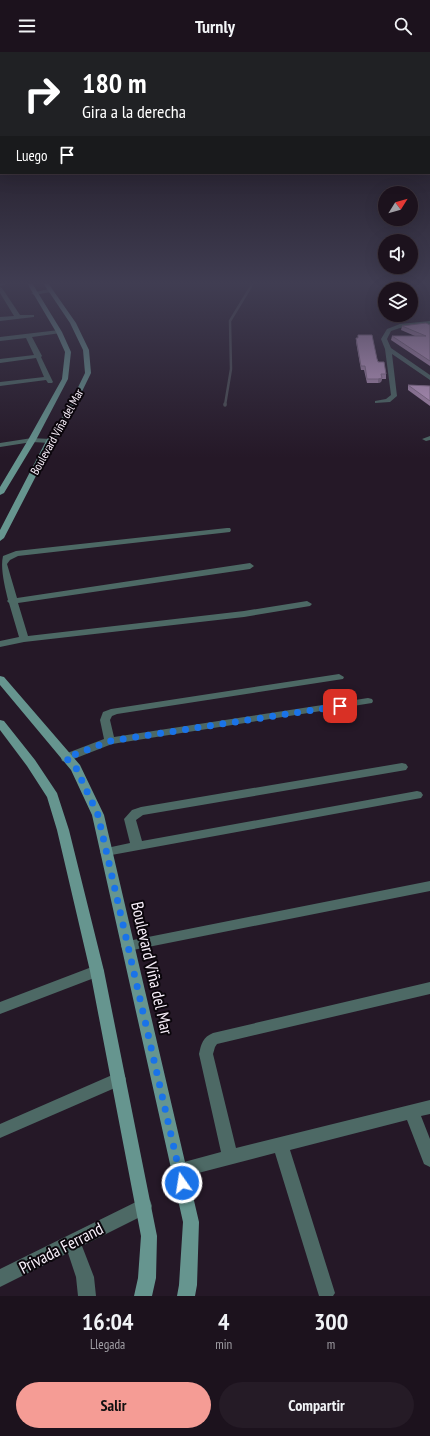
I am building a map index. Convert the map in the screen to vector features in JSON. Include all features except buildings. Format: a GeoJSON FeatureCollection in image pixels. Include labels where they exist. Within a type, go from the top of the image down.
{"type":"FeatureCollection","features":[{"type":"Feature","properties":{"kind":"street"},"geometry":{"type":"LineString","coordinates":[[0,384],[49,380],[31,341]]}},
{"type":"Feature","properties":{"kind":"street","name":"Boulevard Viña del Mar"},"geometry":{"type":"LineString","coordinates":[[0,493],[32,440],[65,379],[68,352],[63,341]]}},
{"type":"Feature","properties":{"kind":"street","name":"Boulevard Viña del Mar"},"geometry":{"type":"LineString","coordinates":[[0,538],[50,441],[70,410],[88,373],[86,350],[82,341]]}},
{"type":"Feature","properties":{"kind":"street"},"geometry":{"type":"LineString","coordinates":[[376,402],[388,401],[394,396],[388,349],[385,341]]}},
{"type":"Feature","properties":{"kind":"street"},"geometry":{"type":"LineString","coordinates":[[388,349],[430,378]]}},
{"type":"Feature","properties":{"kind":"street"},"geometry":{"type":"LineString","coordinates":[[0,361],[39,356]]}},
{"type":"Feature","properties":{"kind":"street"},"geometry":{"type":"LineString","coordinates":[[0,445],[32,440],[50,441]]}},
{"type":"Feature","properties":{"kind":"street"},"geometry":{"type":"LineString","coordinates":[[24,640],[3,564],[6,558],[16,554],[226,530]]}},
{"type":"Feature","properties":{"kind":"street"},"geometry":{"type":"LineString","coordinates":[[12,601],[250,566]]}},
{"type":"Feature","properties":{"kind":"street"},"geometry":{"type":"LineString","coordinates":[[0,644],[244,614],[307,604]]}},
{"type":"Feature","properties":{"kind":"street"},"geometry":{"type":"LineString","coordinates":[[110,741],[105,720],[107,714],[115,711],[338,677]]}},
{"type":"Feature","properties":{"kind":"street","name":"Boulevard Viña del Mar"},"geometry":{"type":"LineString","coordinates":[[0,679],[76,768],[87,788],[98,815],[192,1222],[186,1296]]}},
{"type":"Feature","properties":{"kind":"street"},"geometry":{"type":"LineString","coordinates":[[66,758],[110,741],[368,702]]}},
{"type":"Feature","properties":{"kind":"street"},"geometry":{"type":"LineString","coordinates":[[0,723],[31,763],[53,796],[63,830],[97,970],[144,1206],[149,1236],[147,1278],[143,1296]]}},
{"type":"Feature","properties":{"kind":"street"},"geometry":{"type":"LineString","coordinates":[[137,846],[130,819],[136,813],[141,811],[402,767]]}},
{"type":"Feature","properties":{"kind":"street"},"geometry":{"type":"LineString","coordinates":[[106,852],[417,795]]}},
{"type":"Feature","properties":{"kind":"street"},"geometry":{"type":"LineString","coordinates":[[128,946],[430,886]]}},
{"type":"Feature","properties":{"kind":"street"},"geometry":{"type":"LineString","coordinates":[[0,1008],[97,970]]}},
{"type":"Feature","properties":{"kind":"street"},"geometry":{"type":"LineString","coordinates":[[230,1157],[206,1054],[208,1044],[213,1039],[430,988]]}},
{"type":"Feature","properties":{"kind":"street"},"geometry":{"type":"LineString","coordinates":[[0,1131],[119,1079]]}},
{"type":"Feature","properties":{"kind":"street"},"geometry":{"type":"LineString","coordinates":[[180,1170],[430,1107]]}},
{"type":"Feature","properties":{"kind":"street"},"geometry":{"type":"LineString","coordinates":[[411,1112],[430,1159]]}},
{"type":"Feature","properties":{"kind":"street"},"geometry":{"type":"LineString","coordinates":[[280,1144],[326,1293]]}},
{"type":"Feature","properties":{"kind":"street","name":"Privada Ferrand"},"geometry":{"type":"LineString","coordinates":[[0,1278],[73,1243],[144,1206]]}},
{"type":"Feature","properties":{"kind":"street"},"geometry":{"type":"LineString","coordinates":[[73,1243],[85,1277],[87,1296]]}},
{"type":"Feature","properties":{"kind":"waterway"},"geometry":{"type":"LineString","coordinates":[[225,404],[231,369],[230,341]]}},
{"type":"Feature","properties":{"kind":"route"},"geometry":{"type":"LineString","coordinates":[[182,1183],[98,815],[87,788],[76,768],[66,758],[73,754],[110,741],[340,706]]}}]}
